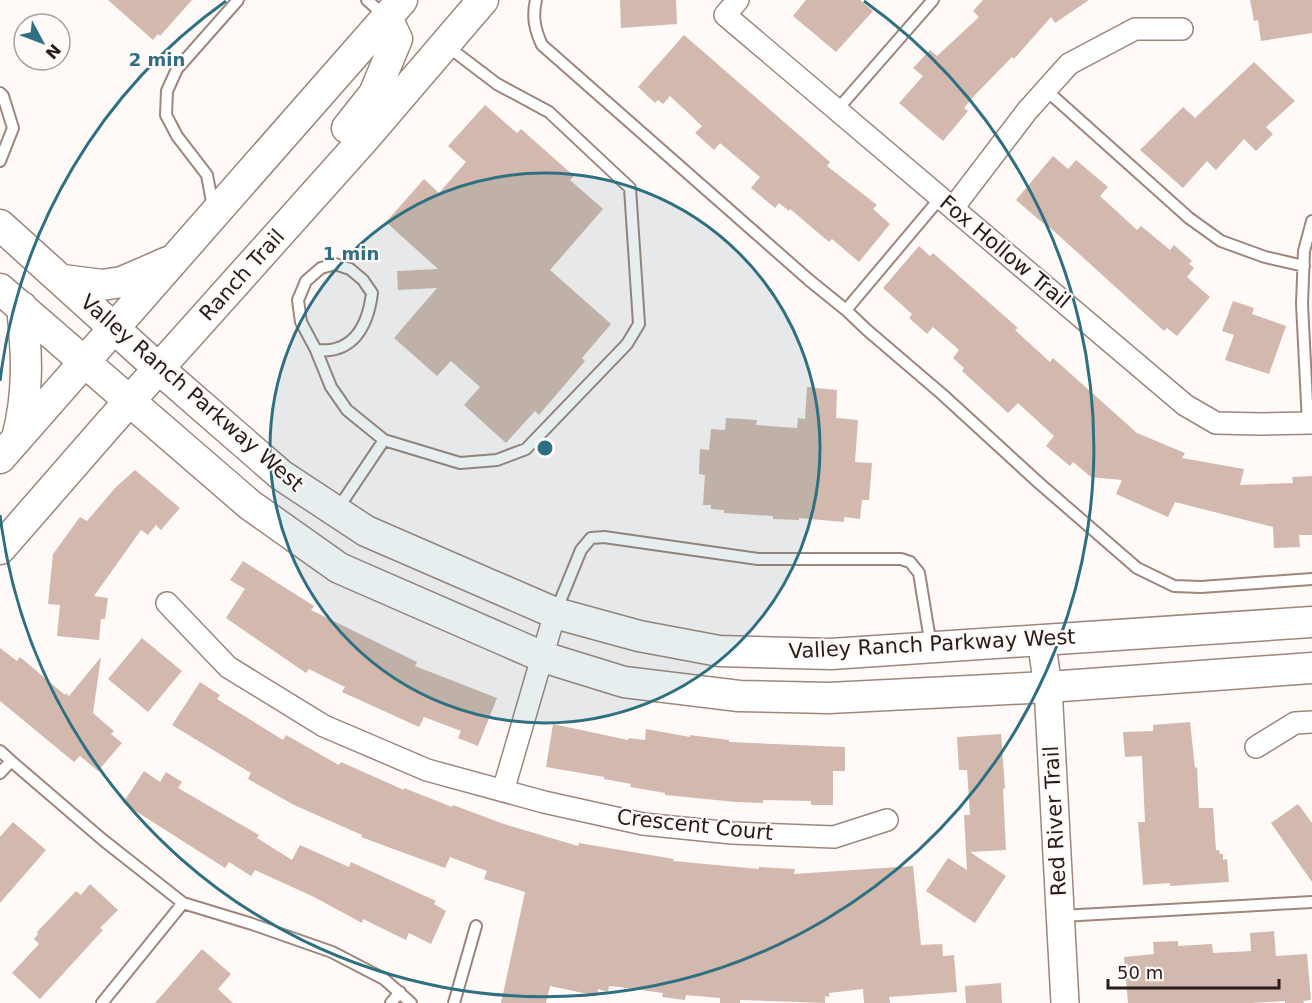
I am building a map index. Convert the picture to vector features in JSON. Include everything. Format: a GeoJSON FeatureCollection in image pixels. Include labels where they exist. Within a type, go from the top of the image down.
{"type":"FeatureCollection","features":[{"type":"Feature","properties":{"kind":"main road","name":"Ranch Trail"},"geometry":{"type":"LineString","coordinates":[[0,549],[483,0]]}},
{"type":"Feature","properties":{"kind":"main road"},"geometry":{"type":"LineString","coordinates":[[8,448],[214,213],[385,6]]}},
{"type":"Feature","properties":{"kind":"main road"},"geometry":{"type":"LineString","coordinates":[[304,206],[330,148],[374,94],[397,39],[385,6]]}},
{"type":"Feature","properties":{"kind":"main road","name":"Valley Ranch Parkway West"},"geometry":{"type":"LineString","coordinates":[[0,225],[158,368],[281,475],[366,531],[555,614],[639,636],[719,651],[831,654],[1312,622]]}},
{"type":"Feature","properties":{"kind":"main road"},"geometry":{"type":"LineString","coordinates":[[63,280],[102,285],[122,282],[176,257]]}},
{"type":"Feature","properties":{"kind":"main road"},"geometry":{"type":"LineString","coordinates":[[8,448],[27,385],[27,351],[11,298]]}},
{"type":"Feature","properties":{"kind":"main road","name":"Valley Ranch Parkway West"},"geometry":{"type":"LineString","coordinates":[[11,298],[250,505],[339,568],[543,657],[624,682],[739,696],[829,698],[1048,687],[1312,668]]}},
{"type":"Feature","properties":{"kind":"street","name":"Fox Hollow Trail"},"geometry":{"type":"LineString","coordinates":[[732,7],[837,110],[1185,405],[1216,423],[1310,423]]}},
{"type":"Feature","properties":{"kind":"street"},"geometry":{"type":"LineString","coordinates":[[947,203],[1069,64],[1135,29],[1182,29]]}},
{"type":"Feature","properties":{"kind":"street","name":"Crescent Court"},"geometry":{"type":"LineString","coordinates":[[167,603],[228,667],[324,726],[427,770],[503,791],[643,824],[732,833],[834,837],[887,820]]}},
{"type":"Feature","properties":{"kind":"street"},"geometry":{"type":"LineString","coordinates":[[503,791],[555,614]]}},
{"type":"Feature","properties":{"kind":"street","name":"Red River Trail"},"geometry":{"type":"LineString","coordinates":[[1041,639],[1048,687],[1065,1003]]}},
{"type":"Feature","properties":{"kind":"street"},"geometry":{"type":"LineString","coordinates":[[1256,747],[1295,723],[1312,722]]}},
{"type":"Feature","properties":{"kind":"lane"},"geometry":{"type":"LineString","coordinates":[[214,213],[207,175],[177,136],[166,115],[167,91],[177,69],[238,0]]}},
{"type":"Feature","properties":{"kind":"lane"},"geometry":{"type":"LineString","coordinates":[[537,0],[533,12],[536,31],[542,45],[809,280],[944,395],[1039,483],[1137,568],[1174,586],[1312,579]]}},
{"type":"Feature","properties":{"kind":"lane"},"geometry":{"type":"LineString","coordinates":[[837,110],[933,0]]}},
{"type":"Feature","properties":{"kind":"lane"},"geometry":{"type":"LineString","coordinates":[[316,350],[328,351],[350,343],[364,327],[370,312],[372,292],[350,269],[335,264],[321,268],[306,281],[298,300],[301,322],[316,350],[331,387],[347,411],[384,440],[460,463],[497,460],[526,449],[627,345],[639,324],[630,188],[549,112],[497,84],[445,45]]}},
{"type":"Feature","properties":{"kind":"lane"},"geometry":{"type":"LineString","coordinates":[[1046,90],[1189,218],[1221,241],[1265,257],[1304,266]]}},
{"type":"Feature","properties":{"kind":"lane"},"geometry":{"type":"LineString","coordinates":[[0,93],[13,128],[0,161]]}},
{"type":"Feature","properties":{"kind":"lane"},"geometry":{"type":"LineString","coordinates":[[846,310],[947,203]]}},
{"type":"Feature","properties":{"kind":"lane"},"geometry":{"type":"LineString","coordinates":[[1310,423],[1302,304],[1304,251],[1312,221]]}},
{"type":"Feature","properties":{"kind":"lane"},"geometry":{"type":"LineString","coordinates":[[336,511],[384,440]]}},
{"type":"Feature","properties":{"kind":"lane"},"geometry":{"type":"LineString","coordinates":[[555,614],[581,549],[591,538],[604,537],[758,559],[901,560],[910,562],[919,573],[932,646]]}},
{"type":"Feature","properties":{"kind":"lane"},"geometry":{"type":"LineString","coordinates":[[0,751],[103,840],[183,903],[332,952],[384,979],[411,1003]]}},
{"type":"Feature","properties":{"kind":"lane"},"geometry":{"type":"LineString","coordinates":[[0,773],[11,761]]}},
{"type":"Feature","properties":{"kind":"lane"},"geometry":{"type":"LineString","coordinates":[[1060,916],[1312,902]]}},
{"type":"Feature","properties":{"kind":"lane"},"geometry":{"type":"LineString","coordinates":[[102,1003],[183,903]]}},
{"type":"Feature","properties":{"kind":"lane"},"geometry":{"type":"LineString","coordinates":[[454,1003],[476,926]]}},
{"type":"Feature","properties":{"kind":"lane"},"geometry":{"type":"LineString","coordinates":[[391,1003],[400,992]]}},
{"type":"Feature","properties":{"kind":"building"},"geometry":{"type":"Polygon","coordinates":[[[108,0],[192,0],[160,36],[158,34],[153,40],[108,0]]]}},
{"type":"Feature","properties":{"kind":"building"},"geometry":{"type":"Polygon","coordinates":[[[620,0],[676,0],[677,24],[621,28],[620,0]]]}},
{"type":"Feature","properties":{"kind":"building"},"geometry":{"type":"Polygon","coordinates":[[[806,0],[860,0],[873,11],[836,52],[793,16],[806,0]]]}},
{"type":"Feature","properties":{"kind":"building"},"geometry":{"type":"Polygon","coordinates":[[[983,0],[1089,0],[1055,23],[1051,17],[1014,59],[1012,57],[976,94],[964,108],[968,111],[943,141],[899,103],[923,76],[913,68],[930,50],[937,56],[979,17],[973,11],[983,0]]]}},
{"type":"Feature","properties":{"kind":"building"},"geometry":{"type":"Polygon","coordinates":[[[1250,0],[1312,0],[1312,33],[1261,41],[1258,20],[1254,21],[1250,0]]]}},
{"type":"Feature","properties":{"kind":"building"},"geometry":{"type":"Polygon","coordinates":[[[684,35],[830,162],[827,166],[877,205],[873,209],[890,224],[859,262],[832,239],[829,242],[790,209],[789,211],[779,203],[775,208],[751,188],[760,177],[720,143],[714,150],[695,133],[702,126],[670,96],[663,104],[658,100],[655,103],[638,87],[684,35]]]}},
{"type":"Feature","properties":{"kind":"building"},"geometry":{"type":"Polygon","coordinates":[[[1254,62],[1295,101],[1266,127],[1273,134],[1256,151],[1244,139],[1216,170],[1207,161],[1183,188],[1140,150],[1183,107],[1195,118],[1254,62]]]}},
{"type":"Feature","properties":{"kind":"building"},"geometry":{"type":"Polygon","coordinates":[[[485,105],[517,133],[521,129],[574,176],[570,180],[603,209],[550,270],[611,324],[582,358],[585,361],[539,415],[535,411],[506,443],[464,405],[480,387],[451,361],[437,376],[394,338],[437,288],[398,290],[397,271],[438,269],[386,222],[424,179],[439,193],[466,162],[448,146],[485,105]]]}},
{"type":"Feature","properties":{"kind":"building"},"geometry":{"type":"Polygon","coordinates":[[[1053,156],[1068,169],[1076,160],[1108,187],[1100,196],[1137,230],[1141,226],[1170,250],[1174,245],[1192,261],[1189,264],[1194,268],[1187,277],[1210,297],[1177,336],[1167,328],[1164,331],[1045,223],[1016,200],[1053,156]]]}},
{"type":"Feature","properties":{"kind":"building"},"geometry":{"type":"Polygon","coordinates":[[[919,246],[930,256],[933,253],[1018,328],[1015,330],[1050,362],[1053,358],[1137,433],[1185,453],[1182,458],[1244,469],[1240,485],[1293,483],[1292,477],[1312,476],[1312,535],[1299,535],[1300,547],[1274,548],[1273,527],[1175,502],[1168,517],[1116,494],[1122,480],[1091,477],[1073,462],[1070,466],[1046,446],[1054,436],[1018,403],[1008,413],[962,371],[964,368],[953,358],[959,350],[933,327],[927,334],[909,318],[912,314],[883,288],[919,246]]]}},
{"type":"Feature","properties":{"kind":"building"},"geometry":{"type":"Polygon","coordinates":[[[1233,301],[1254,308],[1252,314],[1286,326],[1269,374],[1225,360],[1234,335],[1222,331],[1233,301]]]}},
{"type":"Feature","properties":{"kind":"building"},"geometry":{"type":"Polygon","coordinates":[[[807,387],[837,390],[836,418],[858,420],[855,462],[872,463],[869,500],[862,500],[860,519],[844,517],[844,522],[799,518],[799,520],[773,519],[773,516],[724,513],[724,510],[711,509],[711,505],[703,505],[705,475],[699,474],[700,449],[709,450],[711,429],[725,430],[726,418],[757,420],[756,425],[797,428],[798,418],[805,419],[807,387]]]}},
{"type":"Feature","properties":{"kind":"building"},"geometry":{"type":"Polygon","coordinates":[[[135,470],[180,508],[161,530],[156,525],[148,535],[141,530],[94,596],[108,598],[105,619],[101,619],[99,640],[57,636],[60,605],[48,604],[53,554],[80,517],[87,521],[116,487],[135,470]]]}},
{"type":"Feature","properties":{"kind":"building"},"geometry":{"type":"Polygon","coordinates":[[[243,561],[314,606],[311,610],[417,662],[415,666],[497,698],[478,746],[458,738],[461,731],[424,717],[419,727],[342,692],[345,687],[309,669],[306,673],[226,618],[245,589],[230,580],[243,561]]]}},
{"type":"Feature","properties":{"kind":"building"},"geometry":{"type":"Polygon","coordinates":[[[142,638],[182,671],[148,712],[108,679],[142,638]]]}},
{"type":"Feature","properties":{"kind":"building"},"geometry":{"type":"Polygon","coordinates":[[[0,648],[17,661],[20,657],[69,696],[101,657],[93,713],[114,731],[111,734],[122,743],[98,771],[80,756],[74,762],[0,701],[0,648]]]}},
{"type":"Feature","properties":{"kind":"building"},"geometry":{"type":"Polygon","coordinates":[[[200,682],[220,695],[217,699],[283,740],[286,735],[339,765],[341,762],[404,790],[404,788],[452,807],[453,805],[504,824],[578,846],[579,843],[674,859],[673,861],[759,869],[759,867],[795,869],[794,874],[913,866],[921,945],[942,944],[943,956],[954,955],[957,992],[889,997],[890,1003],[864,1003],[863,989],[829,993],[829,997],[825,996],[825,1003],[740,1000],[740,1003],[720,1003],[720,998],[686,995],[685,1000],[662,997],[663,993],[609,986],[608,992],[598,989],[597,996],[550,986],[546,1003],[501,1003],[525,892],[484,879],[487,871],[450,857],[445,868],[361,837],[362,835],[294,805],[248,779],[251,773],[172,725],[200,682]]]}},
{"type":"Feature","properties":{"kind":"building"},"geometry":{"type":"Polygon","coordinates":[[[1190,722],[1195,768],[1197,767],[1199,808],[1213,808],[1216,850],[1223,854],[1223,860],[1227,859],[1229,882],[1170,886],[1170,883],[1143,885],[1138,822],[1145,822],[1142,756],[1125,757],[1123,732],[1153,731],[1153,725],[1190,722]]]}},
{"type":"Feature","properties":{"kind":"building"},"geometry":{"type":"Polygon","coordinates":[[[553,724],[628,740],[629,738],[645,740],[646,729],[690,737],[690,735],[729,740],[729,742],[845,747],[845,771],[833,771],[833,805],[811,805],[811,801],[736,802],[665,795],[665,793],[630,787],[631,784],[604,779],[604,777],[546,767],[553,724]]]}},
{"type":"Feature","properties":{"kind":"building"},"geometry":{"type":"Polygon","coordinates":[[[1001,734],[1006,850],[970,852],[1006,876],[975,923],[926,891],[948,858],[967,870],[964,815],[970,815],[967,770],[959,770],[957,737],[1001,734]]]}},
{"type":"Feature","properties":{"kind":"building"},"geometry":{"type":"Polygon","coordinates":[[[144,771],[160,782],[166,772],[182,782],[178,788],[259,835],[257,838],[292,860],[300,845],[349,867],[351,862],[436,901],[434,904],[446,911],[431,944],[409,933],[406,940],[363,919],[362,923],[314,897],[255,870],[251,876],[229,862],[225,868],[123,803],[144,771]]]}},
{"type":"Feature","properties":{"kind":"building"},"geometry":{"type":"Polygon","coordinates":[[[1298,804],[1312,823],[1312,882],[1271,823],[1298,804]]]}},
{"type":"Feature","properties":{"kind":"building"},"geometry":{"type":"Polygon","coordinates":[[[13,822],[46,850],[0,903],[0,837],[13,822]]]}},
{"type":"Feature","properties":{"kind":"building"},"geometry":{"type":"Polygon","coordinates":[[[90,884],[118,910],[100,928],[103,930],[40,999],[12,973],[39,944],[34,939],[37,932],[76,891],[81,895],[90,884]]]}},
{"type":"Feature","properties":{"kind":"building"},"geometry":{"type":"Polygon","coordinates":[[[1274,931],[1276,956],[1307,954],[1311,1000],[1303,1001],[1304,1003],[1285,1003],[1285,1001],[1128,1003],[1124,957],[1154,954],[1153,942],[1178,941],[1178,946],[1212,944],[1213,953],[1251,951],[1250,933],[1274,931]]]}},
{"type":"Feature","properties":{"kind":"building"},"geometry":{"type":"Polygon","coordinates":[[[202,949],[231,974],[218,989],[233,1003],[155,1003],[202,949]]]}},
{"type":"Feature","properties":{"kind":"building"},"geometry":{"type":"Polygon","coordinates":[[[1001,983],[1002,1003],[966,1003],[965,986],[1001,983]]]}}]}
